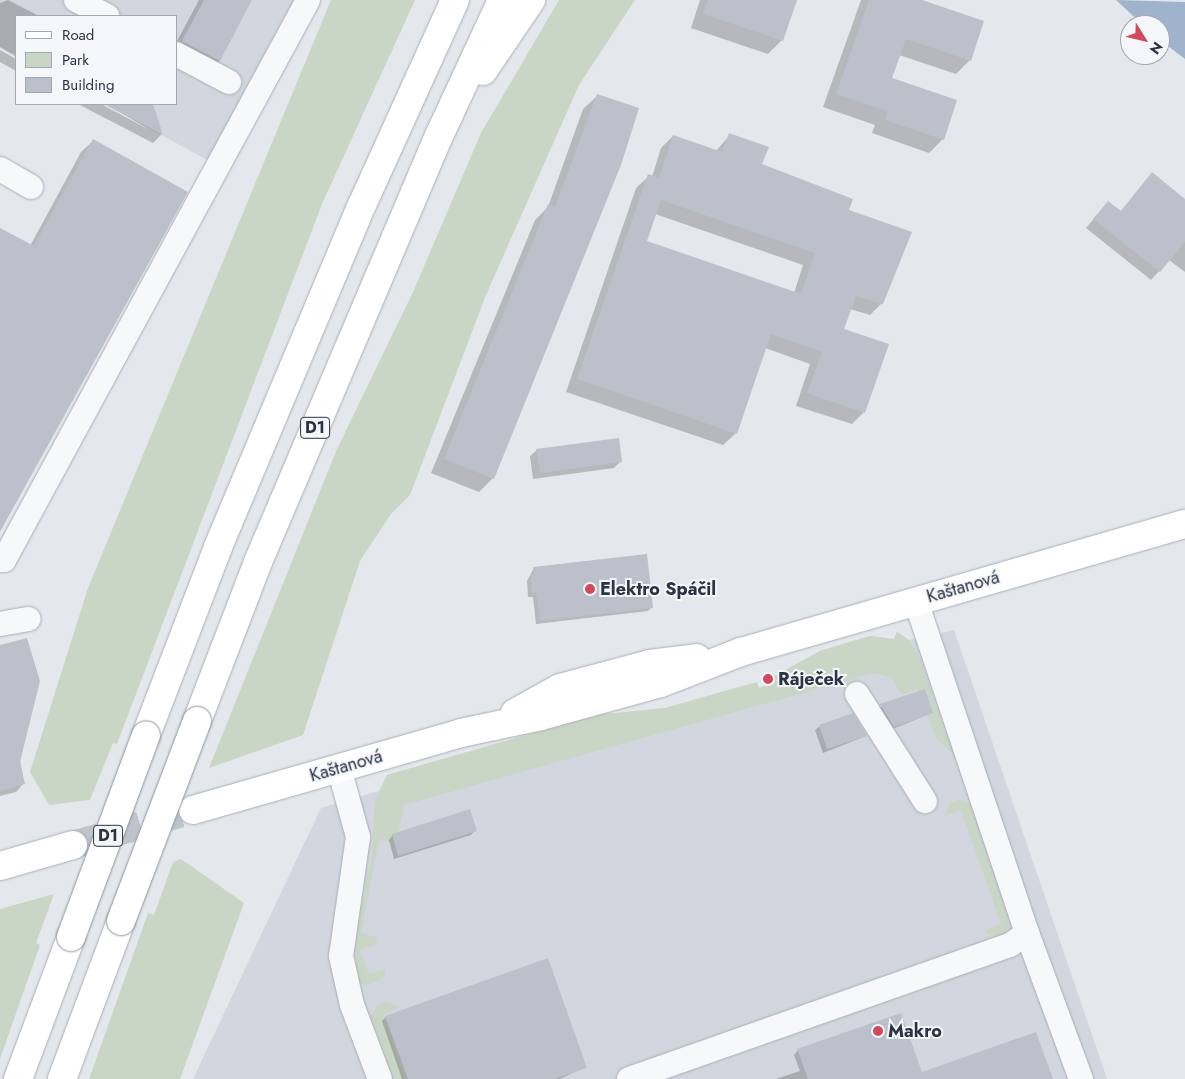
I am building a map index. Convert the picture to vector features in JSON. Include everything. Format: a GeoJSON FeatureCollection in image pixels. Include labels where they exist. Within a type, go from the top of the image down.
{"type":"FeatureCollection","features":[{"type":"Feature","properties":{"kind":"main road","name":"D1"},"geometry":{"type":"LineString","coordinates":[[18,1079],[222,537],[362,205],[455,0]]}},
{"type":"Feature","properties":{"kind":"main road","name":"D1"},"geometry":{"type":"LineString","coordinates":[[62,1079],[120,921],[258,562],[439,136],[502,0]]}},
{"type":"Feature","properties":{"kind":"main road"},"geometry":{"type":"LineString","coordinates":[[439,136],[531,0]]}},
{"type":"Feature","properties":{"kind":"main road","name":"Kaštanová"},"geometry":{"type":"LineString","coordinates":[[193,810],[498,723],[560,688],[650,664],[741,652],[1185,524]]}},
{"type":"Feature","properties":{"kind":"main road"},"geometry":{"type":"LineString","coordinates":[[0,866],[73,845]]}},
{"type":"Feature","properties":{"kind":"lane"},"geometry":{"type":"LineString","coordinates":[[76,0],[105,15]]}},
{"type":"Feature","properties":{"kind":"lane"},"geometry":{"type":"LineString","coordinates":[[2,560],[308,0]]}},
{"type":"Feature","properties":{"kind":"lane"},"geometry":{"type":"LineString","coordinates":[[178,55],[229,82]]}},
{"type":"Feature","properties":{"kind":"lane"},"geometry":{"type":"LineString","coordinates":[[0,169],[31,187]]}},
{"type":"Feature","properties":{"kind":"lane"},"geometry":{"type":"LineString","coordinates":[[916,601],[1027,933],[1081,1079]]}},
{"type":"Feature","properties":{"kind":"lane"},"geometry":{"type":"LineString","coordinates":[[0,624],[29,619]]}},
{"type":"Feature","properties":{"kind":"lane"},"geometry":{"type":"LineString","coordinates":[[857,694],[925,801]]}},
{"type":"Feature","properties":{"kind":"lane"},"geometry":{"type":"LineString","coordinates":[[339,768],[358,837],[341,956],[352,1004],[380,1079]]}},
{"type":"Feature","properties":{"kind":"lane"},"geometry":{"type":"LineString","coordinates":[[629,1079],[1010,945],[1027,933]]}},
{"type":"Feature","properties":{"kind":"shaded area"},"geometry":{"type":"Polygon","coordinates":[[[0,0],[298,0],[213,163],[106,105],[178,105],[178,15],[15,15],[15,56],[0,48],[0,0]]]}},
{"type":"Feature","properties":{"kind":"shaded area"},"geometry":{"type":"Polygon","coordinates":[[[954,630],[1107,1079],[193,1079],[321,808],[379,791],[387,775],[596,715],[665,708],[757,682],[759,688],[772,683],[771,678],[820,651],[870,636],[894,639],[897,632],[909,640],[954,630]]]}},
{"type":"Feature","properties":{"kind":"green space"},"geometry":{"type":"Polygon","coordinates":[[[331,0],[415,0],[322,204],[117,744],[113,743],[90,800],[49,805],[30,772],[88,588],[331,0]]]}},
{"type":"Feature","properties":{"kind":"green space"},"geometry":{"type":"Polygon","coordinates":[[[559,0],[635,0],[579,85],[486,295],[410,495],[391,514],[360,561],[303,735],[209,768],[337,449],[413,292],[481,133],[559,0]]]}},
{"type":"Feature","properties":{"kind":"green space"},"geometry":{"type":"Polygon","coordinates":[[[897,632],[909,640],[919,656],[954,755],[936,738],[918,689],[902,695],[891,677],[874,673],[404,805],[396,842],[379,840],[361,933],[377,937],[376,944],[360,950],[369,974],[385,969],[385,976],[370,985],[363,985],[358,980],[355,937],[372,854],[375,803],[387,775],[596,715],[665,708],[757,682],[759,688],[772,683],[771,678],[820,651],[870,636],[894,639],[897,632]]]}},
{"type":"Feature","properties":{"kind":"green space"},"geometry":{"type":"Polygon","coordinates":[[[959,799],[972,804],[1012,920],[1012,929],[997,937],[990,936],[985,930],[1001,924],[961,810],[944,816],[950,803],[959,799]]]}},
{"type":"Feature","properties":{"kind":"green space"},"geometry":{"type":"Polygon","coordinates":[[[181,859],[244,903],[180,1079],[89,1079],[148,913],[154,915],[173,862],[181,859]]]}},
{"type":"Feature","properties":{"kind":"green space"},"geometry":{"type":"Polygon","coordinates":[[[54,894],[36,943],[40,945],[0,1059],[0,909],[54,894]]]}},
{"type":"Feature","properties":{"kind":"green space"},"geometry":{"type":"Polygon","coordinates":[[[387,1001],[399,1008],[383,1014],[405,1079],[393,1079],[371,1017],[377,1005],[387,1001]]]}},
{"type":"Feature","properties":{"kind":"water"},"geometry":{"type":"Polygon","coordinates":[[[1116,0],[1185,2],[1185,59],[1170,48],[1170,15],[1132,15],[1116,0]]]}},
{"type":"Feature","properties":{"kind":"building"},"geometry":{"type":"Polygon","coordinates":[[[204,0],[252,0],[220,61],[182,41],[204,0]]]}},
{"type":"Feature","properties":{"kind":"building"},"geometry":{"type":"Polygon","coordinates":[[[708,0],[797,0],[783,41],[703,14],[708,0]]]}},
{"type":"Feature","properties":{"kind":"building"},"geometry":{"type":"Polygon","coordinates":[[[869,0],[922,0],[984,21],[971,61],[906,39],[892,78],[957,100],[944,140],[885,120],[887,111],[836,94],[869,0]]]}},
{"type":"Feature","properties":{"kind":"building"},"geometry":{"type":"Polygon","coordinates":[[[597,94],[639,108],[621,165],[494,479],[444,459],[548,204],[555,207],[597,94]]]}},
{"type":"Feature","properties":{"kind":"building"},"geometry":{"type":"Polygon","coordinates":[[[106,105],[153,105],[163,135],[106,105]]]}},
{"type":"Feature","properties":{"kind":"building"},"geometry":{"type":"Polygon","coordinates":[[[729,133],[769,147],[762,164],[853,199],[849,210],[912,232],[883,304],[856,296],[844,329],[889,344],[865,413],[807,393],[822,352],[771,334],[737,434],[577,379],[648,174],[659,178],[673,135],[722,152],[729,133]],[[661,200],[647,241],[801,294],[815,253],[661,200]]]}},
{"type":"Feature","properties":{"kind":"building"},"geometry":{"type":"Polygon","coordinates":[[[93,139],[188,192],[0,532],[0,228],[34,246],[93,139]]]}},
{"type":"Feature","properties":{"kind":"building"},"geometry":{"type":"Polygon","coordinates":[[[1152,172],[1185,199],[1185,242],[1160,272],[1093,219],[1108,201],[1121,211],[1152,172]]]}},
{"type":"Feature","properties":{"kind":"building"},"geometry":{"type":"Polygon","coordinates":[[[619,438],[622,462],[540,473],[536,449],[619,438]]]}},
{"type":"Feature","properties":{"kind":"building","name":"Elektro Spáčil"},"geometry":{"type":"Polygon","coordinates":[[[647,554],[653,608],[540,621],[536,593],[532,593],[530,575],[534,575],[533,567],[647,554]]]}},
{"type":"Feature","properties":{"kind":"building"},"geometry":{"type":"Polygon","coordinates":[[[27,638],[40,681],[20,762],[25,784],[0,791],[0,645],[27,638]]]}},
{"type":"Feature","properties":{"kind":"building"},"geometry":{"type":"Polygon","coordinates":[[[925,689],[933,713],[894,727],[880,704],[925,689]]]}},
{"type":"Feature","properties":{"kind":"building"},"geometry":{"type":"Polygon","coordinates":[[[853,713],[867,736],[827,749],[819,725],[853,713]]]}},
{"type":"Feature","properties":{"kind":"building"},"geometry":{"type":"Polygon","coordinates":[[[470,809],[477,831],[398,856],[392,834],[470,809]]]}},
{"type":"Feature","properties":{"kind":"building"},"geometry":{"type":"Polygon","coordinates":[[[548,958],[587,1068],[554,1079],[408,1079],[385,1016],[548,958]]]}},
{"type":"Feature","properties":{"kind":"building","name":"Makro"},"geometry":{"type":"Polygon","coordinates":[[[901,1013],[922,1072],[1036,1032],[1053,1079],[808,1079],[797,1049],[901,1013]]]}},
{"type":"Feature","properties":{"kind":"tunnel"},"geometry":{"type":"LineString","coordinates":[[73,845],[193,810]]}},
{"type":"Feature","properties":{"kind":"place","name":"Elektro Spáčil"},"geometry":{"type":"Point","coordinates":[590,589]}},
{"type":"Feature","properties":{"kind":"place","name":"Ráječek"},"geometry":{"type":"Point","coordinates":[768,679]}},
{"type":"Feature","properties":{"kind":"place","name":"Makro"},"geometry":{"type":"Point","coordinates":[878,1031]}}]}
